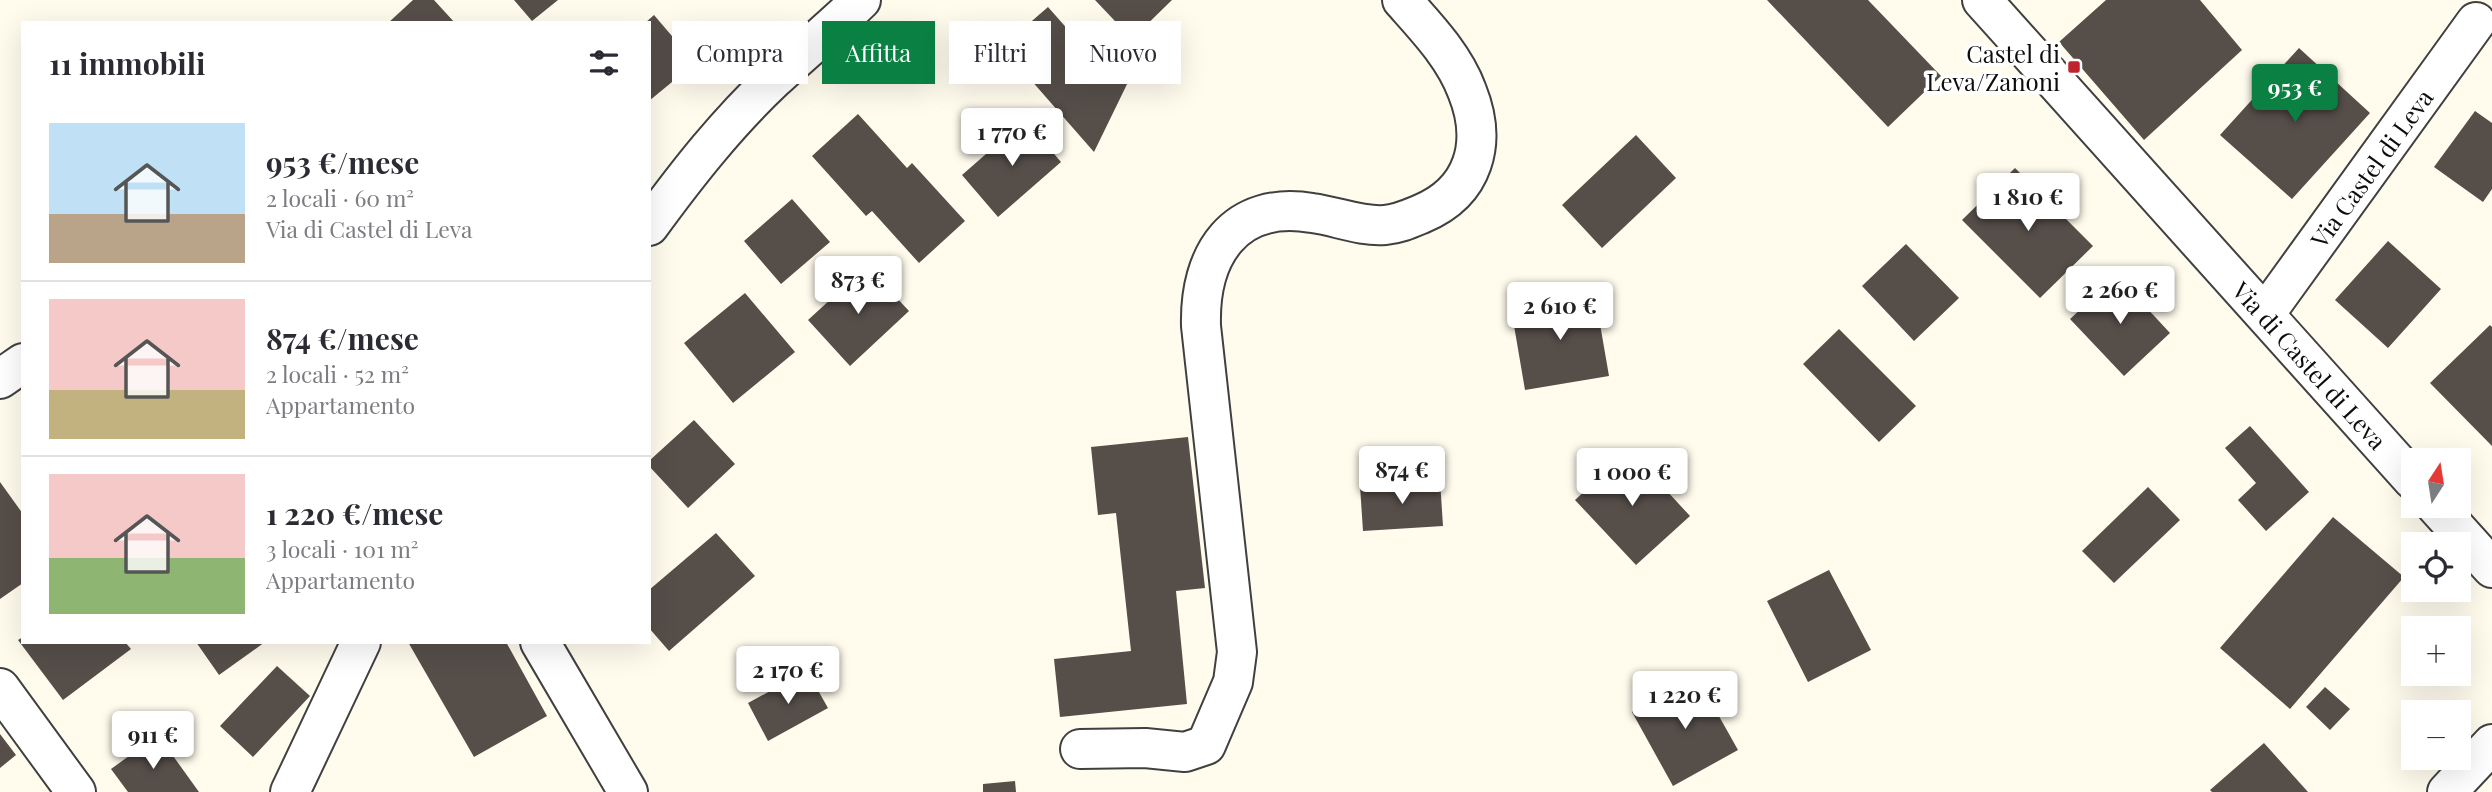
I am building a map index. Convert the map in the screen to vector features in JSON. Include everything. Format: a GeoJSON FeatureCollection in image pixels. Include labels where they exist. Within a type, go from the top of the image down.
{"type":"FeatureCollection","features":[{"type":"Feature","properties":{"kind":"street"},"geometry":{"type":"LineString","coordinates":[[651,223],[687,175],[745,108],[862,0]]}},
{"type":"Feature","properties":{"kind":"street"},"geometry":{"type":"LineString","coordinates":[[1080,749],[1145,748],[1185,752],[1206,744],[1233,682],[1237,652],[1201,326],[1204,284],[1216,249],[1245,221],[1272,214],[1300,211],[1370,225],[1400,223],[1439,206],[1453,195],[1472,166],[1476,127],[1466,88],[1439,43],[1402,0]]}},
{"type":"Feature","properties":{"kind":"street","name":"Via di Castel di Leva"},"geometry":{"type":"LineString","coordinates":[[1982,0],[2401,467]]}},
{"type":"Feature","properties":{"kind":"street","name":"Via Castel di Leva"},"geometry":{"type":"LineString","coordinates":[[2265,314],[2476,22]]}},
{"type":"Feature","properties":{"kind":"street"},"geometry":{"type":"LineString","coordinates":[[0,379],[21,364]]}},
{"type":"Feature","properties":{"kind":"street"},"geometry":{"type":"LineString","coordinates":[[2447,518],[2492,568]]}},
{"type":"Feature","properties":{"kind":"street"},"geometry":{"type":"LineString","coordinates":[[290,792],[359,644]]}},
{"type":"Feature","properties":{"kind":"street"},"geometry":{"type":"LineString","coordinates":[[541,644],[628,792]]}},
{"type":"Feature","properties":{"kind":"street"},"geometry":{"type":"LineString","coordinates":[[0,688],[76,792]]}},
{"type":"Feature","properties":{"kind":"street"},"geometry":{"type":"LineString","coordinates":[[2447,792],[2492,744]]}},
{"type":"Feature","properties":{"kind":"building"},"geometry":{"type":"Polygon","coordinates":[[[413,0],[434,0],[453,21],[390,21],[413,0]]]}},
{"type":"Feature","properties":{"kind":"building"},"geometry":{"type":"Polygon","coordinates":[[[514,0],[558,0],[532,21],[514,0]]]}},
{"type":"Feature","properties":{"kind":"building"},"geometry":{"type":"Polygon","coordinates":[[[1095,0],[1172,0],[1150,21],[1115,21],[1095,0]]]}},
{"type":"Feature","properties":{"kind":"building"},"geometry":{"type":"Polygon","coordinates":[[[1767,0],[1868,0],[1941,76],[1888,127],[1767,0]]]}},
{"type":"Feature","properties":{"kind":"building"},"geometry":{"type":"Polygon","coordinates":[[[2106,0],[2200,0],[2242,50],[2144,140],[2059,42],[2106,0]]]}},
{"type":"Feature","properties":{"kind":"building"},"geometry":{"type":"Polygon","coordinates":[[[1048,7],[1065,26],[1065,84],[1127,84],[1094,152],[1034,84],[1051,84],[1051,21],[1032,21],[1048,7]]]}},
{"type":"Feature","properties":{"kind":"building"},"geometry":{"type":"Polygon","coordinates":[[[654,15],[672,36],[672,82],[651,99],[651,21],[647,21],[654,15]]]}},
{"type":"Feature","properties":{"kind":"building"},"geometry":{"type":"Polygon","coordinates":[[[2299,48],[2370,113],[2292,199],[2220,135],[2299,48]]]}},
{"type":"Feature","properties":{"kind":"building"},"geometry":{"type":"Polygon","coordinates":[[[2475,111],[2492,123],[2492,189],[2483,202],[2434,167],[2475,111]]]}},
{"type":"Feature","properties":{"kind":"building"},"geometry":{"type":"Polygon","coordinates":[[[858,114],[907,168],[912,163],[965,221],[919,263],[872,211],[866,216],[812,156],[858,114]]]}},
{"type":"Feature","properties":{"kind":"building"},"geometry":{"type":"Polygon","coordinates":[[[1025,120],[1061,162],[998,217],[962,175],[1025,120]]]}},
{"type":"Feature","properties":{"kind":"building"},"geometry":{"type":"Polygon","coordinates":[[[1636,135],[1676,178],[1602,248],[1562,205],[1636,135]]]}},
{"type":"Feature","properties":{"kind":"building"},"geometry":{"type":"Polygon","coordinates":[[[2015,168],[2093,246],[2040,298],[1962,220],[2015,168]]]}},
{"type":"Feature","properties":{"kind":"building"},"geometry":{"type":"Polygon","coordinates":[[[792,199],[830,242],[781,284],[744,241],[792,199]]]}},
{"type":"Feature","properties":{"kind":"building"},"geometry":{"type":"Polygon","coordinates":[[[2388,241],[2441,289],[2388,348],[2335,300],[2388,241]]]}},
{"type":"Feature","properties":{"kind":"building"},"geometry":{"type":"Polygon","coordinates":[[[1906,244],[1959,298],[1914,341],[1862,286],[1906,244]]]}},
{"type":"Feature","properties":{"kind":"building"},"geometry":{"type":"Polygon","coordinates":[[[867,266],[909,311],[850,366],[808,320],[867,266]]]}},
{"type":"Feature","properties":{"kind":"building"},"geometry":{"type":"Polygon","coordinates":[[[2117,276],[2170,333],[2124,376],[2070,319],[2117,276]]]}},
{"type":"Feature","properties":{"kind":"building"},"geometry":{"type":"Polygon","coordinates":[[[745,293],[795,352],[733,403],[684,343],[745,293]]]}},
{"type":"Feature","properties":{"kind":"building"},"geometry":{"type":"Polygon","coordinates":[[[1595,295],[1609,376],[1525,390],[1511,308],[1595,295]]]}},
{"type":"Feature","properties":{"kind":"building"},"geometry":{"type":"Polygon","coordinates":[[[2490,325],[2492,327],[2492,446],[2430,383],[2490,325]]]}},
{"type":"Feature","properties":{"kind":"building"},"geometry":{"type":"Polygon","coordinates":[[[1839,329],[1916,406],[1879,442],[1803,364],[1839,329]]]}},
{"type":"Feature","properties":{"kind":"building"},"geometry":{"type":"Polygon","coordinates":[[[694,420],[735,464],[688,508],[651,468],[651,459],[694,420]]]}},
{"type":"Feature","properties":{"kind":"building"},"geometry":{"type":"Polygon","coordinates":[[[2250,426],[2309,492],[2266,531],[2238,500],[2256,483],[2225,448],[2250,426]]]}},
{"type":"Feature","properties":{"kind":"building"},"geometry":{"type":"Polygon","coordinates":[[[1188,437],[1205,588],[1176,591],[1187,704],[1060,717],[1054,659],[1131,651],[1116,513],[1098,515],[1091,447],[1188,437]]]}},
{"type":"Feature","properties":{"kind":"building"},"geometry":{"type":"Polygon","coordinates":[[[1629,450],[1690,516],[1636,565],[1575,500],[1629,450]]]}},
{"type":"Feature","properties":{"kind":"building"},"geometry":{"type":"Polygon","coordinates":[[[1440,480],[1443,526],[1363,531],[1360,486],[1440,480]]]}},
{"type":"Feature","properties":{"kind":"building"},"geometry":{"type":"Polygon","coordinates":[[[0,482],[21,511],[21,584],[0,599],[0,482]]]}},
{"type":"Feature","properties":{"kind":"building"},"geometry":{"type":"Polygon","coordinates":[[[2148,487],[2180,520],[2114,583],[2082,551],[2148,487]]]}},
{"type":"Feature","properties":{"kind":"building"},"geometry":{"type":"Polygon","coordinates":[[[2333,517],[2401,574],[2401,580],[2290,709],[2220,648],[2333,517]]]}},
{"type":"Feature","properties":{"kind":"building"},"geometry":{"type":"Polygon","coordinates":[[[716,533],[755,576],[669,651],[651,630],[651,588],[716,533]]]}},
{"type":"Feature","properties":{"kind":"building"},"geometry":{"type":"Polygon","coordinates":[[[1829,570],[1871,650],[1808,682],[1767,601],[1829,570]]]}},
{"type":"Feature","properties":{"kind":"building"},"geometry":{"type":"Polygon","coordinates":[[[21,644],[127,644],[131,649],[63,700],[21,644]]]}},
{"type":"Feature","properties":{"kind":"building"},"geometry":{"type":"Polygon","coordinates":[[[197,644],[262,644],[219,675],[197,644]]]}},
{"type":"Feature","properties":{"kind":"building"},"geometry":{"type":"Polygon","coordinates":[[[409,644],[507,644],[547,716],[474,757],[409,644]]]}},
{"type":"Feature","properties":{"kind":"building"},"geometry":{"type":"Polygon","coordinates":[[[277,666],[310,696],[253,757],[220,726],[277,666]]]}},
{"type":"Feature","properties":{"kind":"building"},"geometry":{"type":"Polygon","coordinates":[[[807,671],[828,708],[768,741],[748,703],[807,671]]]}},
{"type":"Feature","properties":{"kind":"building"},"geometry":{"type":"Polygon","coordinates":[[[1697,677],[1738,750],[1673,786],[1632,712],[1697,677]]]}},
{"type":"Feature","properties":{"kind":"building"},"geometry":{"type":"Polygon","coordinates":[[[2325,687],[2350,709],[2330,730],[2306,707],[2325,687]]]}},
{"type":"Feature","properties":{"kind":"building"},"geometry":{"type":"Polygon","coordinates":[[[0,734],[16,755],[0,768],[0,734]]]}},
{"type":"Feature","properties":{"kind":"building"},"geometry":{"type":"Polygon","coordinates":[[[158,735],[199,792],[128,792],[111,769],[158,735]]]}},
{"type":"Feature","properties":{"kind":"building"},"geometry":{"type":"Polygon","coordinates":[[[2264,743],[2308,792],[2210,790],[2264,743]]]}},
{"type":"Feature","properties":{"kind":"building"},"geometry":{"type":"Polygon","coordinates":[[[1015,781],[1016,792],[983,792],[983,784],[1015,781]]]}},
{"type":"Feature","properties":{"kind":"place","name":"Castel di Leva/Zanoni"},"geometry":{"type":"Point","coordinates":[2074,67]}}]}
